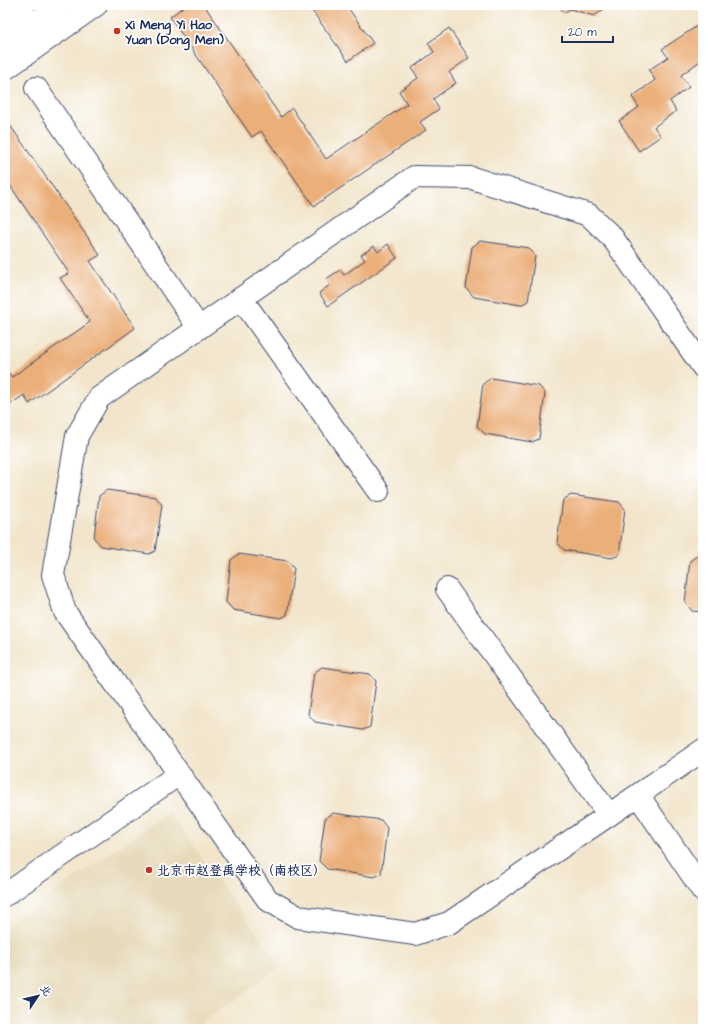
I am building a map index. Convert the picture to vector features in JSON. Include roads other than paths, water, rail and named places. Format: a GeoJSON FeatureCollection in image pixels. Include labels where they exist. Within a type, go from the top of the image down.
{"type":"FeatureCollection","features":[{"type":"Feature","properties":{"kind":"street"},"geometry":{"type":"LineString","coordinates":[[5,19],[24,5]]}},
{"type":"Feature","properties":{"kind":"street"},"geometry":{"type":"LineString","coordinates":[[5,44],[60,5]]}},
{"type":"Feature","properties":{"kind":"street"},"geometry":{"type":"LineString","coordinates":[[5,69],[96,5]]}},
{"type":"Feature","properties":{"kind":"street"},"geometry":{"type":"LineString","coordinates":[[36,88],[199,328]]}},
{"type":"Feature","properties":{"kind":"street"},"geometry":{"type":"LineString","coordinates":[[703,367],[612,237],[589,215],[472,178],[414,177],[99,398],[77,436],[53,575],[65,612],[268,900],[298,917],[415,934],[449,923],[610,815],[703,750]]}},
{"type":"Feature","properties":{"kind":"street"},"geometry":{"type":"LineString","coordinates":[[241,298],[378,491]]}},
{"type":"Feature","properties":{"kind":"street"},"geometry":{"type":"LineString","coordinates":[[447,589],[610,815]]}},
{"type":"Feature","properties":{"kind":"street"},"geometry":{"type":"LineString","coordinates":[[5,895],[179,774]]}},
{"type":"Feature","properties":{"kind":"street"},"geometry":{"type":"LineString","coordinates":[[638,795],[703,891]]}},
{"type":"Feature","properties":{"kind":"place","name":"Xi Meng Yi Hao Yuan (Dong Men)"},"geometry":{"type":"Point","coordinates":[117,31]}},
{"type":"Feature","properties":{"kind":"place","name":"北京市赵登禹学校（南校区）"},"geometry":{"type":"Point","coordinates":[149,870]}}]}
